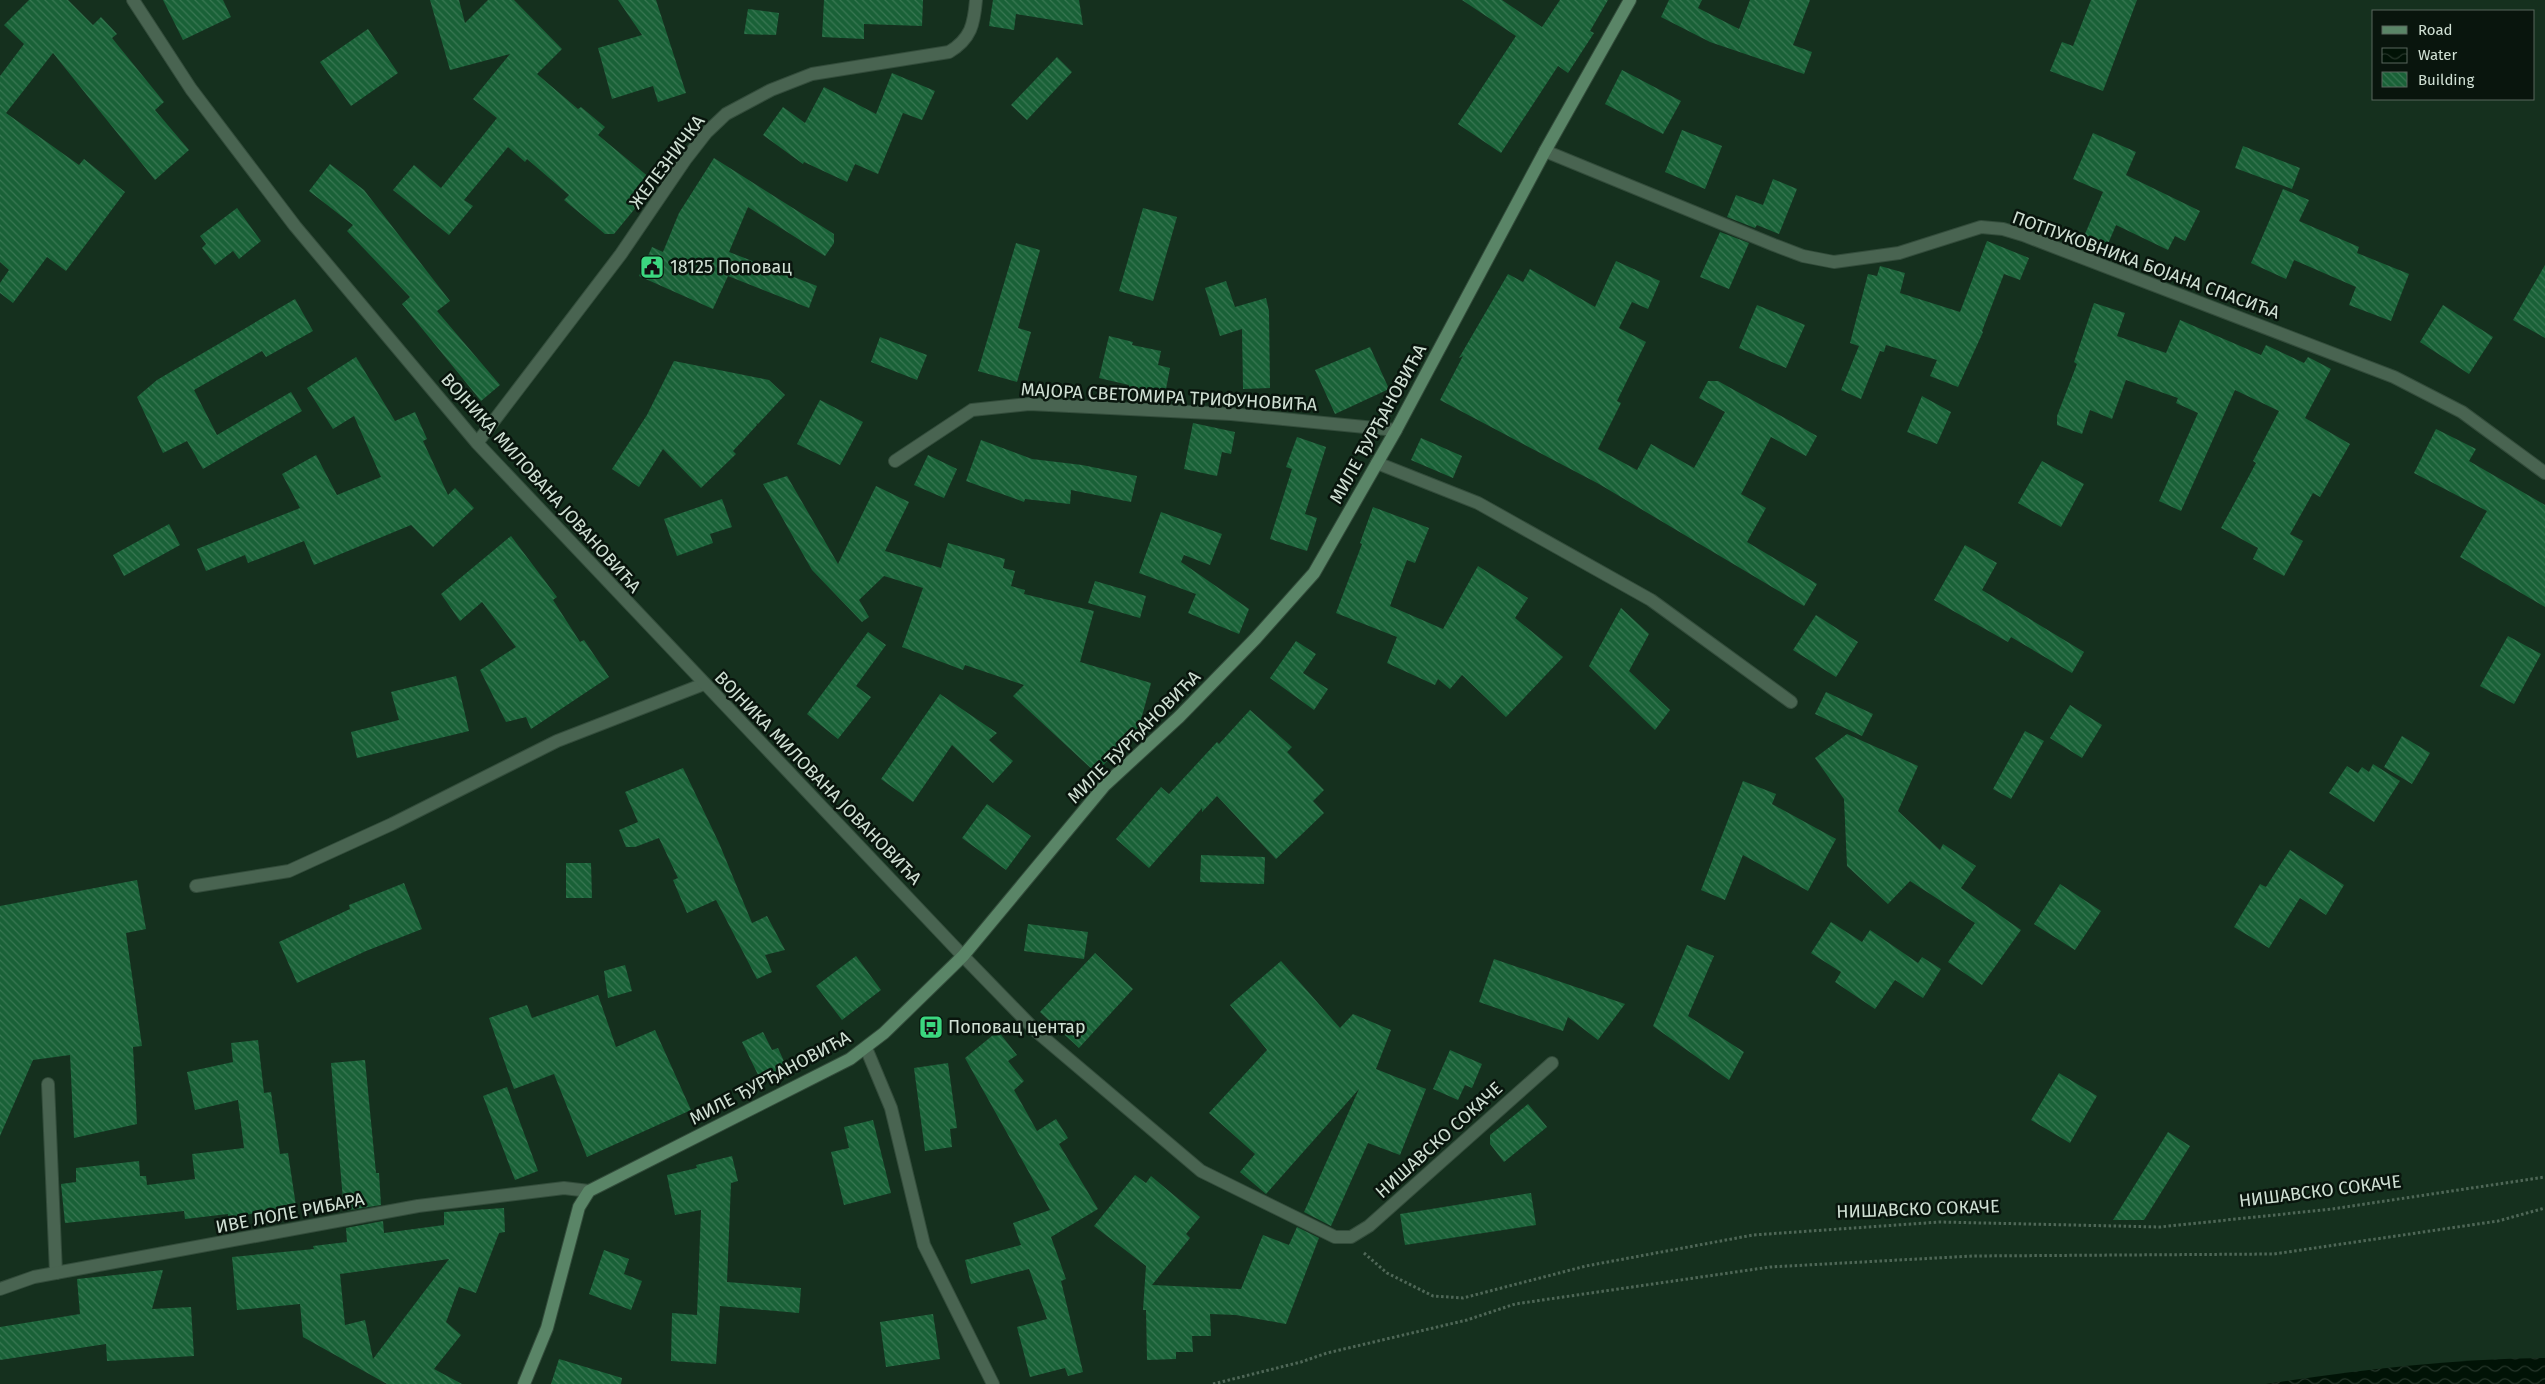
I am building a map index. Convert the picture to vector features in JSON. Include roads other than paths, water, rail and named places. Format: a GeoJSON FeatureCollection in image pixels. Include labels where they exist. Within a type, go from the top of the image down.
{"type":"FeatureCollection","features":[{"type":"Feature","properties":{"kind":"street","name":"ВОЈНИКА МИЛОВАНА ЈОВАНОВИЋА"},"geometry":{"type":"LineString","coordinates":[[133,0],[191,89],[295,226],[477,444],[963,956]]}},
{"type":"Feature","properties":{"kind":"street","name":"ЖЕЛЕЗНИЧКА"},"geometry":{"type":"LineString","coordinates":[[477,444],[621,254],[685,160],[706,133],[726,114],[770,90],[812,74],[949,52],[961,45],[968,37],[976,0]]}},
{"type":"Feature","properties":{"kind":"street","name":"МИЛЕ ЂУРЂАНОВИЋА"},"geometry":{"type":"LineString","coordinates":[[589,1191],[850,1059],[884,1033],[963,956],[1105,785],[1179,717],[1314,573],[1396,430],[1545,151],[1630,0]]}},
{"type":"Feature","properties":{"kind":"street","name":"ПОТПУКОВНИКА БОЈАНА СПАСИЋА"},"geometry":{"type":"LineString","coordinates":[[1545,151],[1788,251],[1834,262],[1899,253],[1981,228],[2003,229],[2024,235],[2394,377],[2462,412],[2545,472]]}},
{"type":"Feature","properties":{"kind":"street","name":"МАЈОРА СВЕТОМИРА ТРИФУНОВИЋА"},"geometry":{"type":"LineString","coordinates":[[894,461],[972,410],[1029,404],[1231,414],[1396,430]]}},
{"type":"Feature","properties":{"kind":"street"},"geometry":{"type":"LineString","coordinates":[[1377,463],[1478,503],[1651,600],[1791,702]]}},
{"type":"Feature","properties":{"kind":"street"},"geometry":{"type":"LineString","coordinates":[[196,886],[289,870],[392,824],[557,741],[704,684]]}},
{"type":"Feature","properties":{"kind":"street","name":"НИШАВСКО СОКАЧЕ"},"geometry":{"type":"LineString","coordinates":[[963,956],[1038,1032],[1201,1171],[1335,1237],[1351,1237],[1369,1226],[1552,1063]]}},
{"type":"Feature","properties":{"kind":"street"},"geometry":{"type":"LineString","coordinates":[[866,1048],[891,1108],[924,1245],[993,1384]]}},
{"type":"Feature","properties":{"kind":"street"},"geometry":{"type":"LineString","coordinates":[[48,1084],[56,1273]]}},
{"type":"Feature","properties":{"kind":"street","name":"ИВЕ ЛОЛЕ РИБАРА"},"geometry":{"type":"LineString","coordinates":[[0,1289],[18,1281],[56,1273],[418,1206],[564,1188],[589,1191]]}},
{"type":"Feature","properties":{"kind":"street"},"geometry":{"type":"LineString","coordinates":[[524,1384],[547,1328],[579,1206],[589,1191]]}},
{"type":"Feature","properties":{"kind":"water"},"geometry":{"type":"Polygon","coordinates":[[[2545,1358],[2545,1384],[2266,1384],[2405,1366],[2545,1358]]]}},
{"type":"Feature","properties":{"kind":"place","name":"18125 Поповац"},"geometry":{"type":"Point","coordinates":[652,267]}},
{"type":"Feature","properties":{"kind":"place","name":"Поповац центар"},"geometry":{"type":"Point","coordinates":[931,1027]}}]}
